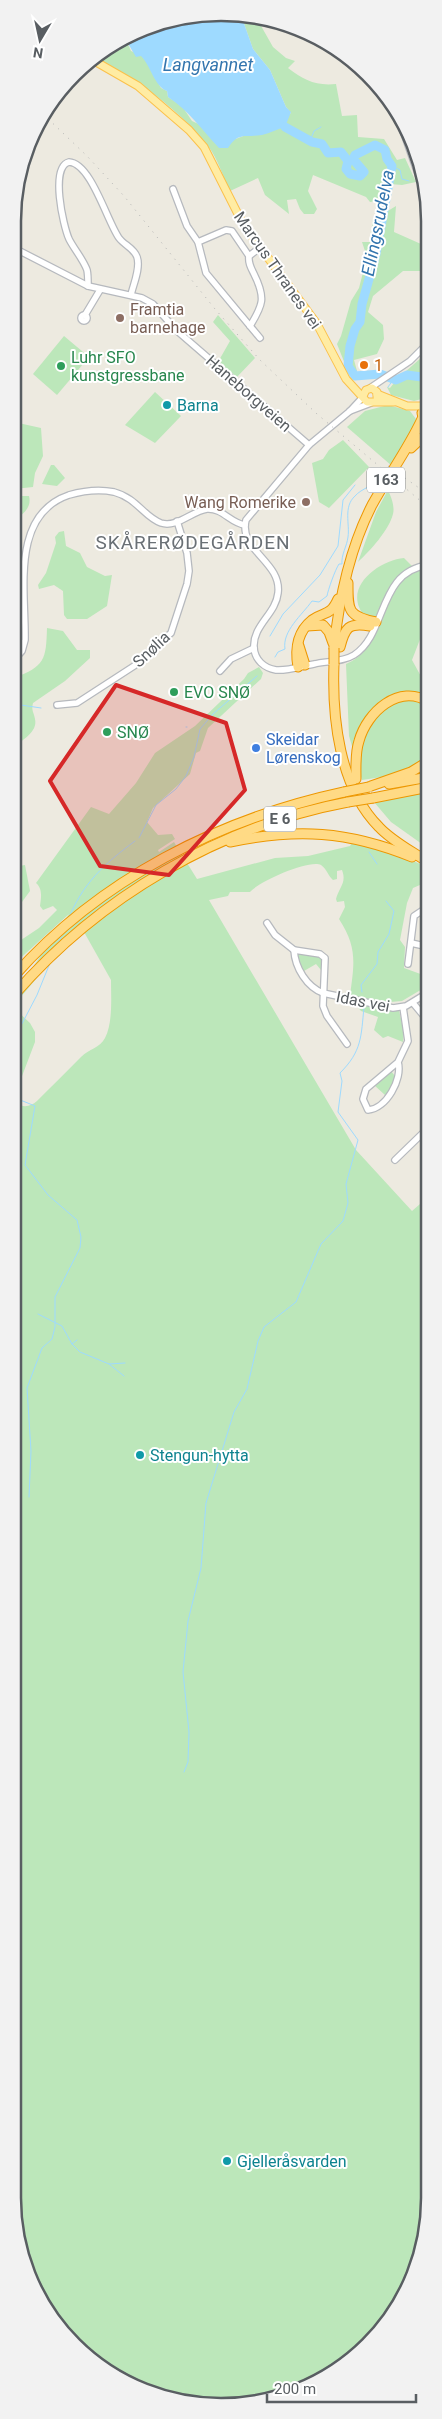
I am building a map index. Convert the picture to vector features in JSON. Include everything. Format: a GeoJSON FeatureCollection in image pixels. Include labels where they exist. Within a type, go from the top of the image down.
{"type":"FeatureCollection","features":[{"type":"Feature","properties":{"kind":"highway","name":"163"},"geometry":{"type":"LineString","coordinates":[[421,419],[371,507],[355,543],[346,583],[337,648],[336,671],[346,759],[356,794],[370,817],[389,836],[421,858]]}},
{"type":"Feature","properties":{"kind":"highway","name":"163"},"geometry":{"type":"LineString","coordinates":[[346,583],[362,537],[380,497],[408,451],[421,439]]}},
{"type":"Feature","properties":{"kind":"highway"},"geometry":{"type":"LineString","coordinates":[[346,583],[348,604],[351,612],[375,625]]}},
{"type":"Feature","properties":{"kind":"highway"},"geometry":{"type":"LineString","coordinates":[[301,666],[298,644],[299,636],[312,620],[332,610],[346,583]]}},
{"type":"Feature","properties":{"kind":"highway"},"geometry":{"type":"LineString","coordinates":[[307,626],[318,624],[326,628],[337,648]]}},
{"type":"Feature","properties":{"kind":"highway"},"geometry":{"type":"LineString","coordinates":[[337,648],[344,631],[350,627],[360,624],[375,625]]}},
{"type":"Feature","properties":{"kind":"highway"},"geometry":{"type":"LineString","coordinates":[[356,779],[359,740],[364,727],[377,710],[388,702],[403,696],[421,698]]}},
{"type":"Feature","properties":{"kind":"highway","name":"163"},"geometry":{"type":"LineString","coordinates":[[346,759],[371,808],[384,825],[421,850]]}},
{"type":"Feature","properties":{"kind":"highway","name":"E 6"},"geometry":{"type":"LineString","coordinates":[[370,786],[411,772],[421,766]]}},
{"type":"Feature","properties":{"kind":"highway","name":"E 6"},"geometry":{"type":"LineString","coordinates":[[21,969],[46,944],[88,908],[163,858],[246,819],[299,802],[370,786],[421,778]]}},
{"type":"Feature","properties":{"kind":"highway","name":"E 6"},"geometry":{"type":"LineString","coordinates":[[21,988],[54,953],[106,909],[162,872],[250,829],[287,817],[348,802],[421,789]]}},
{"type":"Feature","properties":{"kind":"highway"},"geometry":{"type":"LineString","coordinates":[[215,846],[269,834],[323,833],[372,843],[421,861]]}},
{"type":"Feature","properties":{"kind":"main road","name":"Marcus Thranes vei"},"geometry":{"type":"LineString","coordinates":[[99,63],[130,80],[150,94],[204,147],[244,224],[317,324],[343,374],[351,385],[407,406],[421,416]]}},
{"type":"Feature","properties":{"kind":"main road"},"geometry":{"type":"LineString","coordinates":[[370,393],[372,402],[365,400],[370,393]]}},
{"type":"Feature","properties":{"kind":"main road","name":"Marcus Thranes vei"},"geometry":{"type":"LineString","coordinates":[[372,402],[394,402]]}},
{"type":"Feature","properties":{"kind":"main road","name":"Marcus Thranes vei"},"geometry":{"type":"LineString","coordinates":[[407,406],[421,405]]}},
{"type":"Feature","properties":{"kind":"street"},"geometry":{"type":"LineString","coordinates":[[88,286],[87,271],[65,228],[60,200],[60,170],[62,165],[68,162],[76,164],[85,173],[118,237],[137,257],[138,265],[131,295]]}},
{"type":"Feature","properties":{"kind":"street"},"geometry":{"type":"LineString","coordinates":[[172,188],[187,226],[198,242],[206,273],[260,338]]}},
{"type":"Feature","properties":{"kind":"street"},"geometry":{"type":"LineString","coordinates":[[198,242],[226,230],[232,231],[248,256],[248,262],[261,288],[263,300],[260,311],[250,326]]}},
{"type":"Feature","properties":{"kind":"street"},"geometry":{"type":"LineString","coordinates":[[248,256],[260,248]]}},
{"type":"Feature","properties":{"kind":"street","name":"Haneborgveien"},"geometry":{"type":"LineString","coordinates":[[21,252],[88,286],[131,295],[153,304],[176,330],[309,445]]}},
{"type":"Feature","properties":{"kind":"street"},"geometry":{"type":"LineString","coordinates":[[85,315],[100,290]]}},
{"type":"Feature","properties":{"kind":"street"},"geometry":{"type":"LineString","coordinates":[[421,349],[309,445],[250,513],[245,525],[249,541],[273,570],[278,587],[276,603],[256,632],[254,648],[256,655],[264,665],[271,669],[283,670],[353,656],[364,646],[400,578],[414,568],[421,567]]}},
{"type":"Feature","properties":{"kind":"street"},"geometry":{"type":"LineString","coordinates":[[350,411],[372,402]]}},
{"type":"Feature","properties":{"kind":"street"},"geometry":{"type":"LineString","coordinates":[[21,651],[25,640],[26,547],[35,523],[49,506],[64,497],[78,493],[113,492],[132,500],[161,523],[170,524],[200,511],[214,509],[223,513],[234,522],[245,525]]}},
{"type":"Feature","properties":{"kind":"street","name":"Snølia"},"geometry":{"type":"LineString","coordinates":[[57,705],[77,703],[134,666],[171,633],[187,584],[189,570],[187,553],[177,521]]}},
{"type":"Feature","properties":{"kind":"street"},"geometry":{"type":"LineString","coordinates":[[220,671],[227,662],[254,648]]}},
{"type":"Feature","properties":{"kind":"street"},"geometry":{"type":"LineString","coordinates":[[237,656],[256,655]]}},
{"type":"Feature","properties":{"kind":"street"},"geometry":{"type":"LineString","coordinates":[[408,964],[414,916],[421,911]]}},
{"type":"Feature","properties":{"kind":"street"},"geometry":{"type":"LineString","coordinates":[[267,923],[275,935],[294,950],[320,954],[325,958],[324,1006],[327,1016],[346,1044]]}},
{"type":"Feature","properties":{"kind":"street"},"geometry":{"type":"LineString","coordinates":[[411,943],[421,945]]}},
{"type":"Feature","properties":{"kind":"street"},"geometry":{"type":"LineString","coordinates":[[294,950],[297,966],[313,990],[324,994]]}},
{"type":"Feature","properties":{"kind":"street","name":"Idas vei"},"geometry":{"type":"LineString","coordinates":[[324,994],[380,1006],[403,1007],[421,997]]}},
{"type":"Feature","properties":{"kind":"street"},"geometry":{"type":"LineString","coordinates":[[413,1003],[421,1012]]}},
{"type":"Feature","properties":{"kind":"street","name":"Idas vei"},"geometry":{"type":"LineString","coordinates":[[398,1062],[399,1075],[394,1091],[376,1108],[368,1110],[363,1099],[366,1089],[398,1062],[408,1041],[403,1007]]}},
{"type":"Feature","properties":{"kind":"street"},"geometry":{"type":"LineString","coordinates":[[395,1160],[421,1135]]}},
{"type":"Feature","properties":{"kind":"highlighted area"},"geometry":{"type":"Polygon","coordinates":[[[116,685],[226,723],[245,790],[169,875],[100,866],[50,781],[116,685]]]}},
{"type":"Feature","properties":{"kind":"green space"},"geometry":{"type":"Polygon","coordinates":[[[244,23],[261,25],[273,47],[286,58],[295,61],[288,68],[299,76],[316,83],[336,84],[342,116],[357,115],[358,137],[384,139],[397,160],[405,158],[416,182],[402,185],[390,184],[390,181],[385,200],[370,202],[366,197],[313,175],[308,191],[317,209],[314,214],[304,214],[296,199],[287,200],[289,214],[265,195],[258,178],[230,191],[212,151],[196,132],[156,95],[102,61],[128,44],[131,51],[141,55],[147,62],[161,88],[167,91],[168,97],[182,106],[192,121],[233,140],[246,135],[261,135],[291,113],[286,107],[270,70],[253,49],[244,23]]]}},
{"type":"Feature","properties":{"kind":"green space"},"geometry":{"type":"Polygon","coordinates":[[[396,206],[394,232],[421,244],[421,271],[403,271],[373,296],[368,312],[383,325],[384,339],[377,354],[354,360],[357,371],[349,374],[337,344],[351,301],[359,288],[367,257],[362,242],[370,242],[373,220],[396,206]]]}},
{"type":"Feature","properties":{"kind":"green space"},"geometry":{"type":"Polygon","coordinates":[[[218,315],[255,358],[237,377],[218,362],[230,341],[213,322],[218,315]]]}},
{"type":"Feature","properties":{"kind":"green space","name":"Luhr SFO kunstgressbane"},"geometry":{"type":"Polygon","coordinates":[[[64,336],[89,357],[57,395],[33,374],[64,336]]]}},
{"type":"Feature","properties":{"kind":"green space"},"geometry":{"type":"Polygon","coordinates":[[[421,357],[421,399],[414,401],[391,395],[387,387],[390,388],[421,357]]]}},
{"type":"Feature","properties":{"kind":"green space"},"geometry":{"type":"Polygon","coordinates":[[[155,392],[181,416],[155,443],[125,425],[155,392]]]}},
{"type":"Feature","properties":{"kind":"green space"},"geometry":{"type":"Polygon","coordinates":[[[388,405],[410,411],[416,419],[413,431],[392,466],[347,427],[365,411],[388,405]]]}},
{"type":"Feature","properties":{"kind":"green space"},"geometry":{"type":"Polygon","coordinates":[[[21,424],[41,428],[43,456],[35,473],[33,487],[21,488],[21,424]]]}},
{"type":"Feature","properties":{"kind":"green space"},"geometry":{"type":"Polygon","coordinates":[[[343,440],[369,467],[329,508],[319,502],[312,463],[323,459],[329,450],[343,440]]]}},
{"type":"Feature","properties":{"kind":"green space"},"geometry":{"type":"Polygon","coordinates":[[[51,465],[54,465],[65,478],[57,486],[42,484],[51,465]]]}},
{"type":"Feature","properties":{"kind":"green space"},"geometry":{"type":"Polygon","coordinates":[[[388,490],[393,508],[391,520],[378,540],[358,562],[376,512],[388,490]]]}},
{"type":"Feature","properties":{"kind":"green space"},"geometry":{"type":"Polygon","coordinates":[[[21,496],[29,496],[30,500],[21,516],[21,496]]]}},
{"type":"Feature","properties":{"kind":"green space"},"geometry":{"type":"Polygon","coordinates":[[[64,531],[66,546],[80,553],[87,567],[105,576],[112,575],[107,606],[87,619],[67,619],[64,615],[63,591],[54,585],[39,589],[38,585],[46,573],[56,543],[55,537],[59,532],[64,531]]]}},
{"type":"Feature","properties":{"kind":"green space"},"geometry":{"type":"Polygon","coordinates":[[[404,558],[414,568],[421,562],[421,637],[412,660],[421,676],[421,771],[362,780],[349,736],[346,664],[357,658],[365,650],[376,630],[359,607],[357,598],[359,589],[369,574],[386,563],[404,558]]]}},
{"type":"Feature","properties":{"kind":"green space"},"geometry":{"type":"Polygon","coordinates":[[[47,628],[63,631],[77,650],[90,650],[90,658],[65,681],[33,703],[34,728],[21,741],[21,675],[38,665],[46,648],[47,628]]]}},
{"type":"Feature","properties":{"kind":"green space"},"geometry":{"type":"Polygon","coordinates":[[[259,667],[263,673],[261,679],[208,728],[200,751],[196,753],[190,774],[153,808],[147,822],[158,835],[172,834],[175,839],[158,850],[159,852],[174,842],[197,879],[275,858],[308,856],[350,846],[353,841],[421,864],[421,884],[413,888],[407,903],[400,940],[405,947],[404,968],[421,974],[421,990],[402,1001],[390,1002],[350,996],[353,965],[352,948],[339,919],[345,907],[344,901],[337,902],[336,899],[344,878],[342,870],[337,871],[337,879],[333,880],[321,865],[306,865],[273,877],[250,892],[230,892],[228,896],[209,900],[356,1150],[412,1211],[421,1203],[421,2198],[417,2237],[406,2274],[387,2309],[371,2330],[353,2348],[321,2371],[297,2383],[260,2394],[221,2398],[182,2394],[145,2383],[121,2371],[89,2348],[71,2330],[48,2298],[36,2274],[28,2250],[23,2224],[21,2198],[21,1105],[30,1105],[37,1101],[81,1057],[103,1041],[108,1032],[110,1018],[111,980],[84,932],[42,972],[21,997],[21,985],[69,914],[21,958],[21,940],[39,928],[57,910],[53,906],[43,910],[40,906],[41,891],[36,883],[91,807],[109,814],[136,783],[155,753],[195,726],[248,673],[259,667]]]}},
{"type":"Feature","properties":{"kind":"green space"},"geometry":{"type":"Polygon","coordinates":[[[421,793],[421,843],[391,822],[374,802],[421,793]]]}},
{"type":"Feature","properties":{"kind":"green space"},"geometry":{"type":"Polygon","coordinates":[[[25,865],[30,891],[21,903],[21,866],[25,865]]]}},
{"type":"Feature","properties":{"kind":"green space"},"geometry":{"type":"Polygon","coordinates":[[[296,952],[322,958],[323,970],[316,964],[304,971],[298,965],[296,952]]]}},
{"type":"Feature","properties":{"kind":"green space"},"geometry":{"type":"Polygon","coordinates":[[[355,1004],[399,1010],[404,1033],[403,1042],[388,1036],[383,1038],[374,1030],[378,1017],[361,1011],[355,1004]]]}},
{"type":"Feature","properties":{"kind":"green space"},"geometry":{"type":"Polygon","coordinates":[[[21,1015],[30,1023],[35,1032],[35,1042],[21,1079],[21,1015]]]}},
{"type":"Feature","properties":{"kind":"green space"},"geometry":{"type":"Polygon","coordinates":[[[391,1071],[395,1076],[397,1074],[394,1087],[385,1095],[374,1085],[391,1071]]]}},
{"type":"Feature","properties":{"kind":"water","name":"Langvannet"},"geometry":{"type":"Polygon","coordinates":[[[221,21],[244,23],[253,49],[270,70],[286,107],[291,112],[285,127],[262,135],[239,137],[228,148],[219,148],[189,114],[168,97],[167,91],[159,85],[141,56],[136,57],[128,44],[145,36],[169,28],[221,21]]]}},
{"type":"Feature","properties":{"kind":"waterway","name":"Ellingsrudelva"},"geometry":{"type":"LineString","coordinates":[[285,127],[312,142],[322,144],[328,153],[341,152],[348,161],[346,169],[350,174],[360,176],[364,172],[353,159],[355,155],[375,145],[385,150],[387,159],[392,166],[376,254],[362,304],[360,322],[355,329],[350,346],[348,366],[355,376],[380,374],[396,380],[407,375],[421,377]]}},
{"type":"Feature","properties":{"kind":"waterway"},"geometry":{"type":"LineString","coordinates":[[310,141],[314,131],[321,127]]}},
{"type":"Feature","properties":{"kind":"waterway"},"geometry":{"type":"LineString","coordinates":[[392,166],[400,170],[402,179],[409,181]]}},
{"type":"Feature","properties":{"kind":"waterway"},"geometry":{"type":"LineString","coordinates":[[388,387],[393,380]]}},
{"type":"Feature","properties":{"kind":"waterway"},"geometry":{"type":"LineString","coordinates":[[275,657],[278,652],[285,649],[285,642],[290,630],[312,601],[319,602],[327,596],[339,564],[342,564],[342,557],[348,537],[348,510],[351,500],[380,477]]}},
{"type":"Feature","properties":{"kind":"waterway"},"geometry":{"type":"LineString","coordinates":[[270,636],[283,614],[320,575],[338,546],[343,500],[355,485]]}},
{"type":"Feature","properties":{"kind":"waterway"},"geometry":{"type":"LineString","coordinates":[[139,838],[156,805],[176,789],[186,776],[194,757],[200,729],[213,714],[257,676]]}},
{"type":"Feature","properties":{"kind":"waterway"},"geometry":{"type":"LineString","coordinates":[[21,705],[41,708]]}},
{"type":"Feature","properties":{"kind":"waterway"},"geometry":{"type":"LineString","coordinates":[[68,920],[87,885],[113,858],[135,841]]}},
{"type":"Feature","properties":{"kind":"waterway"},"geometry":{"type":"LineString","coordinates":[[369,852],[377,864]]}},
{"type":"Feature","properties":{"kind":"waterway"},"geometry":{"type":"LineString","coordinates":[[362,992],[361,985],[377,964],[378,952],[389,934],[394,911],[386,901]]}},
{"type":"Feature","properties":{"kind":"waterway"},"geometry":{"type":"LineString","coordinates":[[57,945],[62,935]]}},
{"type":"Feature","properties":{"kind":"waterway"},"geometry":{"type":"LineString","coordinates":[[21,1026],[37,995],[50,963]]}},
{"type":"Feature","properties":{"kind":"waterway"},"geometry":{"type":"LineString","coordinates":[[184,1772],[188,1762],[189,1732],[183,1672],[188,1621],[201,1568],[206,1503],[234,1412],[247,1389],[258,1341],[264,1327],[296,1302],[321,1244],[343,1221],[348,1203],[346,1184],[358,1140],[338,1112],[342,1081],[340,1073],[353,1058],[359,1043],[364,1007]]}},
{"type":"Feature","properties":{"kind":"waterway"},"geometry":{"type":"LineString","coordinates":[[21,1100],[35,1106],[25,1165],[48,1195],[77,1220],[81,1237],[80,1248],[55,1297],[55,1327],[52,1339],[42,1348],[27,1388],[31,1451],[29,1497]]}},
{"type":"Feature","properties":{"kind":"waterway"},"geometry":{"type":"LineString","coordinates":[[38,1314],[62,1326],[72,1344],[80,1352],[109,1364],[125,1363]]}},
{"type":"Feature","properties":{"kind":"waterway"},"geometry":{"type":"LineString","coordinates":[[72,1344],[77,1340]]}},
{"type":"Feature","properties":{"kind":"waterway"},"geometry":{"type":"LineString","coordinates":[[109,1364],[124,1376]]}},
{"type":"Feature","properties":{"kind":"railway"},"geometry":{"type":"LineString","coordinates":[[49,120],[87,156],[124,196],[215,309],[260,360],[317,414],[421,501]]}},
{"type":"Feature","properties":{"kind":"railway"},"geometry":{"type":"LineString","coordinates":[[388,466],[421,489]]}},
{"type":"Feature","properties":{"kind":"place","name":"Framtia barnehage"},"geometry":{"type":"Point","coordinates":[120,318]}},
{"type":"Feature","properties":{"kind":"place","name":"1"},"geometry":{"type":"Point","coordinates":[364,365]}},
{"type":"Feature","properties":{"kind":"place","name":"Luhr SFO kunstgressbane"},"geometry":{"type":"Point","coordinates":[61,366]}},
{"type":"Feature","properties":{"kind":"place","name":"Barna"},"geometry":{"type":"Point","coordinates":[167,405]}},
{"type":"Feature","properties":{"kind":"place","name":"Wang Romerike"},"geometry":{"type":"Point","coordinates":[306,502]}},
{"type":"Feature","properties":{"kind":"place","name":"EVO SNØ"},"geometry":{"type":"Point","coordinates":[174,692]}},
{"type":"Feature","properties":{"kind":"place","name":"SNØ"},"geometry":{"type":"Point","coordinates":[107,732]}},
{"type":"Feature","properties":{"kind":"place","name":"Skeidar Lørenskog"},"geometry":{"type":"Point","coordinates":[256,748]}},
{"type":"Feature","properties":{"kind":"place","name":"Stengun-hytta"},"geometry":{"type":"Point","coordinates":[140,1455]}},
{"type":"Feature","properties":{"kind":"place","name":"Gjelleråsvarden"},"geometry":{"type":"Point","coordinates":[227,2161]}},
{"type":"Feature","properties":{"kind":"district","name":"SKÅRERØDEGÅRDEN"},"geometry":{"type":"Point","coordinates":[193,542]}}]}
